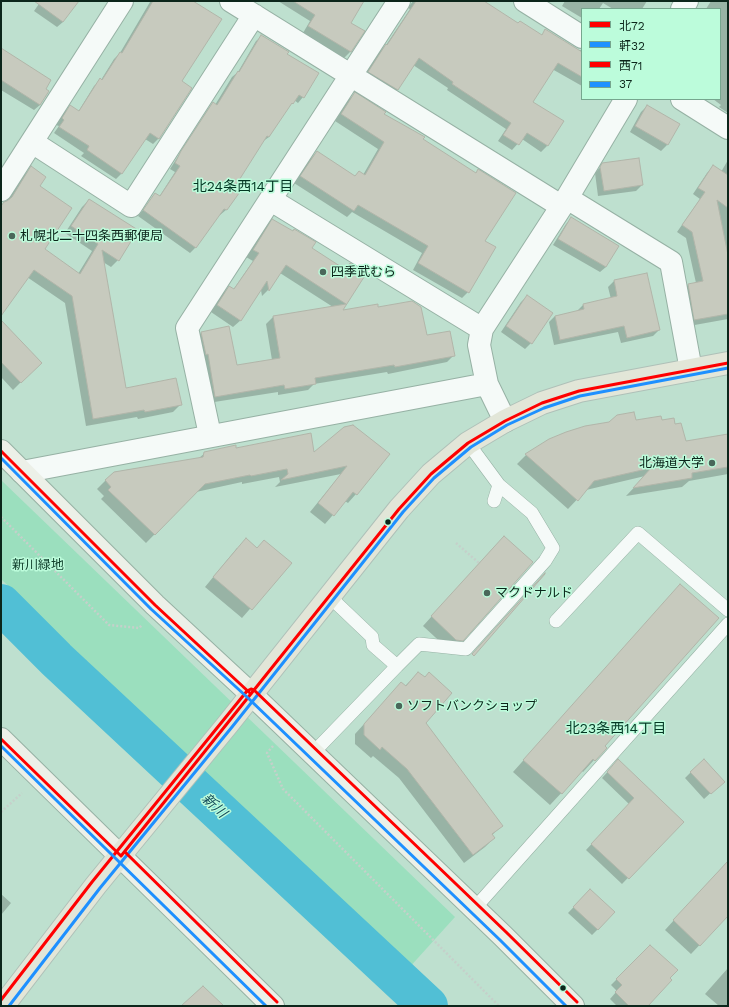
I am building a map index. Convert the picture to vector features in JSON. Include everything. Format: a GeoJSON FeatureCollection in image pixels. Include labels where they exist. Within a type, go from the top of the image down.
{"type":"FeatureCollection","features":[{"type":"Feature","properties":{"kind":"main road"},"geometry":{"type":"LineString","coordinates":[[3,1006],[120,856],[330,597],[399,509],[431,474],[468,443],[505,421],[542,402],[579,391],[728,363]]}},
{"type":"Feature","properties":{"kind":"street"},"geometry":{"type":"LineString","coordinates":[[1,190],[122,1]]}},
{"type":"Feature","properties":{"kind":"street"},"geometry":{"type":"LineString","coordinates":[[231,1],[351,75],[564,202],[672,262],[691,370]]}},
{"type":"Feature","properties":{"kind":"street"},"geometry":{"type":"LineString","coordinates":[[210,435],[188,328],[399,1]]}},
{"type":"Feature","properties":{"kind":"street"},"geometry":{"type":"LineString","coordinates":[[525,1],[581,36]]}},
{"type":"Feature","properties":{"kind":"street"},"geometry":{"type":"LineString","coordinates":[[32,142],[131,206],[254,15]]}},
{"type":"Feature","properties":{"kind":"street"},"geometry":{"type":"LineString","coordinates":[[505,421],[487,384],[479,345],[482,329],[564,202],[625,100]]}},
{"type":"Feature","properties":{"kind":"street"},"geometry":{"type":"LineString","coordinates":[[684,100],[728,128]]}},
{"type":"Feature","properties":{"kind":"street"},"geometry":{"type":"LineString","coordinates":[[271,200],[482,329]]}},
{"type":"Feature","properties":{"kind":"street"},"geometry":{"type":"LineString","coordinates":[[22,472],[210,435],[487,384]]}},
{"type":"Feature","properties":{"kind":"street"},"geometry":{"type":"LineString","coordinates":[[1,451],[155,605],[251,694],[573,1006]]}},
{"type":"Feature","properties":{"kind":"street"},"geometry":{"type":"LineString","coordinates":[[1,740],[273,1006]]}},
{"type":"Feature","properties":{"kind":"lane"},"geometry":{"type":"LineString","coordinates":[[312,754],[419,644],[466,649],[545,561],[553,548],[532,513],[499,485],[468,443]]}},
{"type":"Feature","properties":{"kind":"lane"},"geometry":{"type":"LineString","coordinates":[[494,501],[499,485]]}},
{"type":"Feature","properties":{"kind":"lane"},"geometry":{"type":"LineString","coordinates":[[556,621],[638,533],[728,610]]}},
{"type":"Feature","properties":{"kind":"lane"},"geometry":{"type":"LineString","coordinates":[[330,597],[372,637],[373,645],[397,666]]}},
{"type":"Feature","properties":{"kind":"lane"},"geometry":{"type":"LineString","coordinates":[[474,909],[728,624]]}},
{"type":"Feature","properties":{"kind":"path"},"geometry":{"type":"LineString","coordinates":[[1,517],[109,625],[139,628],[142,626]]}},
{"type":"Feature","properties":{"kind":"path"},"geometry":{"type":"LineString","coordinates":[[456,544],[479,563]]}},
{"type":"Feature","properties":{"kind":"path"},"geometry":{"type":"LineString","coordinates":[[288,731],[267,753],[283,789],[499,1006]]}},
{"type":"Feature","properties":{"kind":"path"},"geometry":{"type":"LineString","coordinates":[[1,812],[22,792]]}},
{"type":"Feature","properties":{"kind":"green space","name":"新川緑地"},"geometry":{"type":"Polygon","coordinates":[[[1,480],[455,917],[408,969],[1,579],[1,480]]]}},
{"type":"Feature","properties":{"kind":"building"},"geometry":{"type":"Polygon","coordinates":[[[34,1],[79,1],[63,22],[34,1]]]}},
{"type":"Feature","properties":{"kind":"building"},"geometry":{"type":"Polygon","coordinates":[[[153,1],[193,1],[222,19],[182,81],[192,88],[159,139],[150,133],[122,174],[87,150],[89,146],[59,127],[64,120],[62,118],[70,105],[79,111],[100,78],[102,80],[120,52],[122,53],[153,1]]]}},
{"type":"Feature","properties":{"kind":"building"},"geometry":{"type":"Polygon","coordinates":[[[293,1],[364,1],[351,23],[365,31],[351,52],[308,26],[315,15],[293,1]]]}},
{"type":"Feature","properties":{"kind":"building"},"geometry":{"type":"Polygon","coordinates":[[[416,1],[484,1],[518,23],[520,21],[542,35],[545,29],[581,51],[581,76],[558,63],[533,102],[564,121],[548,146],[527,133],[519,145],[503,135],[511,123],[452,84],[453,82],[419,58],[398,90],[368,72],[386,44],[387,45],[416,1]]]}},
{"type":"Feature","properties":{"kind":"building"},"geometry":{"type":"Polygon","coordinates":[[[261,35],[289,52],[287,54],[319,73],[304,98],[299,95],[269,137],[267,136],[236,185],[242,189],[227,210],[224,209],[196,248],[143,210],[155,193],[160,196],[180,166],[175,163],[181,151],[213,102],[217,105],[261,35]]]}},
{"type":"Feature","properties":{"kind":"building"},"geometry":{"type":"Polygon","coordinates":[[[1,48],[51,80],[46,89],[49,91],[40,105],[1,80],[1,48]]]}},
{"type":"Feature","properties":{"kind":"building"},"geometry":{"type":"Polygon","coordinates":[[[355,92],[386,112],[384,114],[425,137],[423,139],[476,173],[478,169],[516,193],[485,241],[496,247],[469,293],[418,263],[428,246],[358,205],[354,211],[300,176],[317,151],[355,176],[359,171],[365,175],[384,142],[341,114],[355,92]]]}},
{"type":"Feature","properties":{"kind":"building"},"geometry":{"type":"Polygon","coordinates":[[[647,105],[680,124],[668,145],[635,126],[647,105]]]}},
{"type":"Feature","properties":{"kind":"building"},"geometry":{"type":"Polygon","coordinates":[[[639,158],[643,185],[604,191],[600,167],[602,163],[639,158]]]}},
{"type":"Feature","properties":{"kind":"building"},"geometry":{"type":"Polygon","coordinates":[[[713,165],[728,175],[728,208],[717,200],[728,255],[728,314],[694,320],[688,284],[703,281],[692,232],[682,225],[705,192],[698,188],[713,165]]]}},
{"type":"Feature","properties":{"kind":"building"},"geometry":{"type":"Polygon","coordinates":[[[31,166],[46,177],[40,186],[72,208],[45,249],[80,274],[98,244],[71,226],[89,199],[138,230],[119,261],[102,250],[126,388],[176,378],[182,405],[93,419],[72,296],[34,270],[1,316],[1,206],[12,197],[31,166]]]}},
{"type":"Feature","properties":{"kind":"building"},"geometry":{"type":"Polygon","coordinates":[[[571,217],[619,246],[606,267],[558,239],[571,217]]]}},
{"type":"Feature","properties":{"kind":"building"},"geometry":{"type":"Polygon","coordinates":[[[272,219],[293,231],[294,229],[316,242],[312,248],[346,270],[350,263],[366,274],[343,310],[378,304],[378,307],[412,301],[421,307],[427,335],[450,331],[455,356],[395,367],[394,365],[315,378],[316,384],[285,389],[284,385],[215,397],[208,354],[206,355],[201,332],[229,326],[237,365],[280,358],[273,316],[346,304],[286,265],[269,291],[267,281],[241,321],[217,305],[229,286],[234,289],[259,253],[253,250],[272,219]]]}},
{"type":"Feature","properties":{"kind":"building"},"geometry":{"type":"Polygon","coordinates":[[[647,273],[660,330],[627,338],[624,326],[560,340],[555,316],[584,309],[583,304],[617,296],[614,280],[647,273]]]}},
{"type":"Feature","properties":{"kind":"building"},"geometry":{"type":"Polygon","coordinates":[[[527,295],[553,313],[532,344],[506,326],[527,295]]]}},
{"type":"Feature","properties":{"kind":"building"},"geometry":{"type":"Polygon","coordinates":[[[1,320],[42,363],[21,383],[1,362],[1,320]]]}},
{"type":"Feature","properties":{"kind":"building"},"geometry":{"type":"Polygon","coordinates":[[[634,412],[636,420],[661,416],[662,420],[674,418],[675,424],[681,423],[686,441],[728,434],[728,467],[692,473],[692,478],[633,488],[651,468],[594,481],[578,501],[525,454],[549,439],[566,432],[585,426],[609,422],[617,415],[634,412]]]}},
{"type":"Feature","properties":{"kind":"building"},"geometry":{"type":"Polygon","coordinates":[[[353,425],[390,454],[357,495],[353,492],[334,516],[318,503],[347,466],[281,480],[288,474],[287,469],[205,484],[155,535],[108,490],[111,487],[105,480],[114,472],[203,457],[204,452],[236,445],[236,448],[311,433],[314,452],[344,427],[353,425]]]}},
{"type":"Feature","properties":{"kind":"building"},"geometry":{"type":"Polygon","coordinates":[[[504,536],[533,562],[463,641],[456,640],[431,616],[504,536]]]}},
{"type":"Feature","properties":{"kind":"building"},"geometry":{"type":"Polygon","coordinates":[[[246,538],[257,548],[264,540],[292,563],[252,610],[213,577],[246,538]]]}},
{"type":"Feature","properties":{"kind":"building"},"geometry":{"type":"Polygon","coordinates":[[[545,574],[474,656],[472,654],[545,574]]]}},
{"type":"Feature","properties":{"kind":"building"},"geometry":{"type":"Polygon","coordinates":[[[680,584],[719,618],[605,746],[607,748],[595,761],[593,759],[562,794],[523,760],[680,584]]]}},
{"type":"Feature","properties":{"kind":"building"},"geometry":{"type":"Polygon","coordinates":[[[418,672],[425,677],[429,672],[452,693],[426,723],[503,826],[492,834],[495,838],[473,855],[407,769],[382,747],[380,750],[364,735],[364,724],[401,682],[406,686],[418,672]]]}},
{"type":"Feature","properties":{"kind":"building"},"geometry":{"type":"Polygon","coordinates":[[[618,759],[684,822],[629,879],[591,844],[634,798],[607,772],[618,759]]]}},
{"type":"Feature","properties":{"kind":"building"},"geometry":{"type":"Polygon","coordinates":[[[704,759],[725,782],[711,794],[690,772],[704,759]]]}},
{"type":"Feature","properties":{"kind":"building"},"geometry":{"type":"Polygon","coordinates":[[[728,861],[728,916],[700,946],[673,920],[728,861]]]}},
{"type":"Feature","properties":{"kind":"building"},"geometry":{"type":"Polygon","coordinates":[[[590,889],[615,912],[598,930],[573,907],[590,889]]]}},
{"type":"Feature","properties":{"kind":"building"},"geometry":{"type":"Polygon","coordinates":[[[650,945],[678,970],[670,978],[672,980],[648,1006],[629,1006],[615,992],[622,985],[616,979],[650,945]]]}},
{"type":"Feature","properties":{"kind":"building"},"geometry":{"type":"Polygon","coordinates":[[[203,986],[224,1006],[181,1006],[203,986]]]}},
{"type":"Feature","properties":{"kind":"waterway","name":"新川"},"geometry":{"type":"LineString","coordinates":[[1,604],[56,659],[428,1006]]}},
{"type":"Feature","properties":{"kind":"transit line","name":"北72"},"geometry":{"type":"LineString","coordinates":[[121,856],[399,509],[431,474],[468,443],[505,421],[542,403],[579,391],[728,363]]}},
{"type":"Feature","properties":{"kind":"transit line","name":"軒32"},"geometry":{"type":"LineString","coordinates":[[9,1006],[100,888],[232,727],[403,512],[434,478],[471,447],[507,425],[544,408],[580,396],[728,368]]}},
{"type":"Feature","properties":{"kind":"transit line","name":"北72"},"geometry":{"type":"LineString","coordinates":[[1,451],[155,605],[251,694]]}},
{"type":"Feature","properties":{"kind":"transit line","name":"37"},"geometry":{"type":"LineString","coordinates":[[1,458],[151,609],[248,698],[500,940],[566,1006]]}},
{"type":"Feature","properties":{"kind":"transit line","name":"西71"},"geometry":{"type":"LineString","coordinates":[[1,1000],[92,882],[247,691],[251,689],[254,690],[577,1002]]}},
{"type":"Feature","properties":{"kind":"transit line","name":"北72"},"geometry":{"type":"LineString","coordinates":[[1,739],[121,856]]}},
{"type":"Feature","properties":{"kind":"transit line","name":"37"},"geometry":{"type":"LineString","coordinates":[[1,746],[266,1006]]}},
{"type":"Feature","properties":{"kind":"transit line","name":"西71"},"geometry":{"type":"LineString","coordinates":[[125,852],[277,1002]]}},
{"type":"Feature","properties":{"kind":"place","name":"札幌北二十四条西郵便局"},"geometry":{"type":"Point","coordinates":[12,236]}},
{"type":"Feature","properties":{"kind":"place","name":"四季武むら"},"geometry":{"type":"Point","coordinates":[323,272]}},
{"type":"Feature","properties":{"kind":"place","name":"北海道大学"},"geometry":{"type":"Point","coordinates":[712,463]}},
{"type":"Feature","properties":{"kind":"place","name":"マクドナルド"},"geometry":{"type":"Point","coordinates":[487,593]}},
{"type":"Feature","properties":{"kind":"place","name":"ソフトバンクショップ"},"geometry":{"type":"Point","coordinates":[399,706]}},
{"type":"Feature","properties":{"kind":"district","name":"北24条西14丁目"},"geometry":{"type":"Point","coordinates":[243,187]}},
{"type":"Feature","properties":{"kind":"district","name":"北23条西14丁目"},"geometry":{"type":"Point","coordinates":[616,729]}}]}
